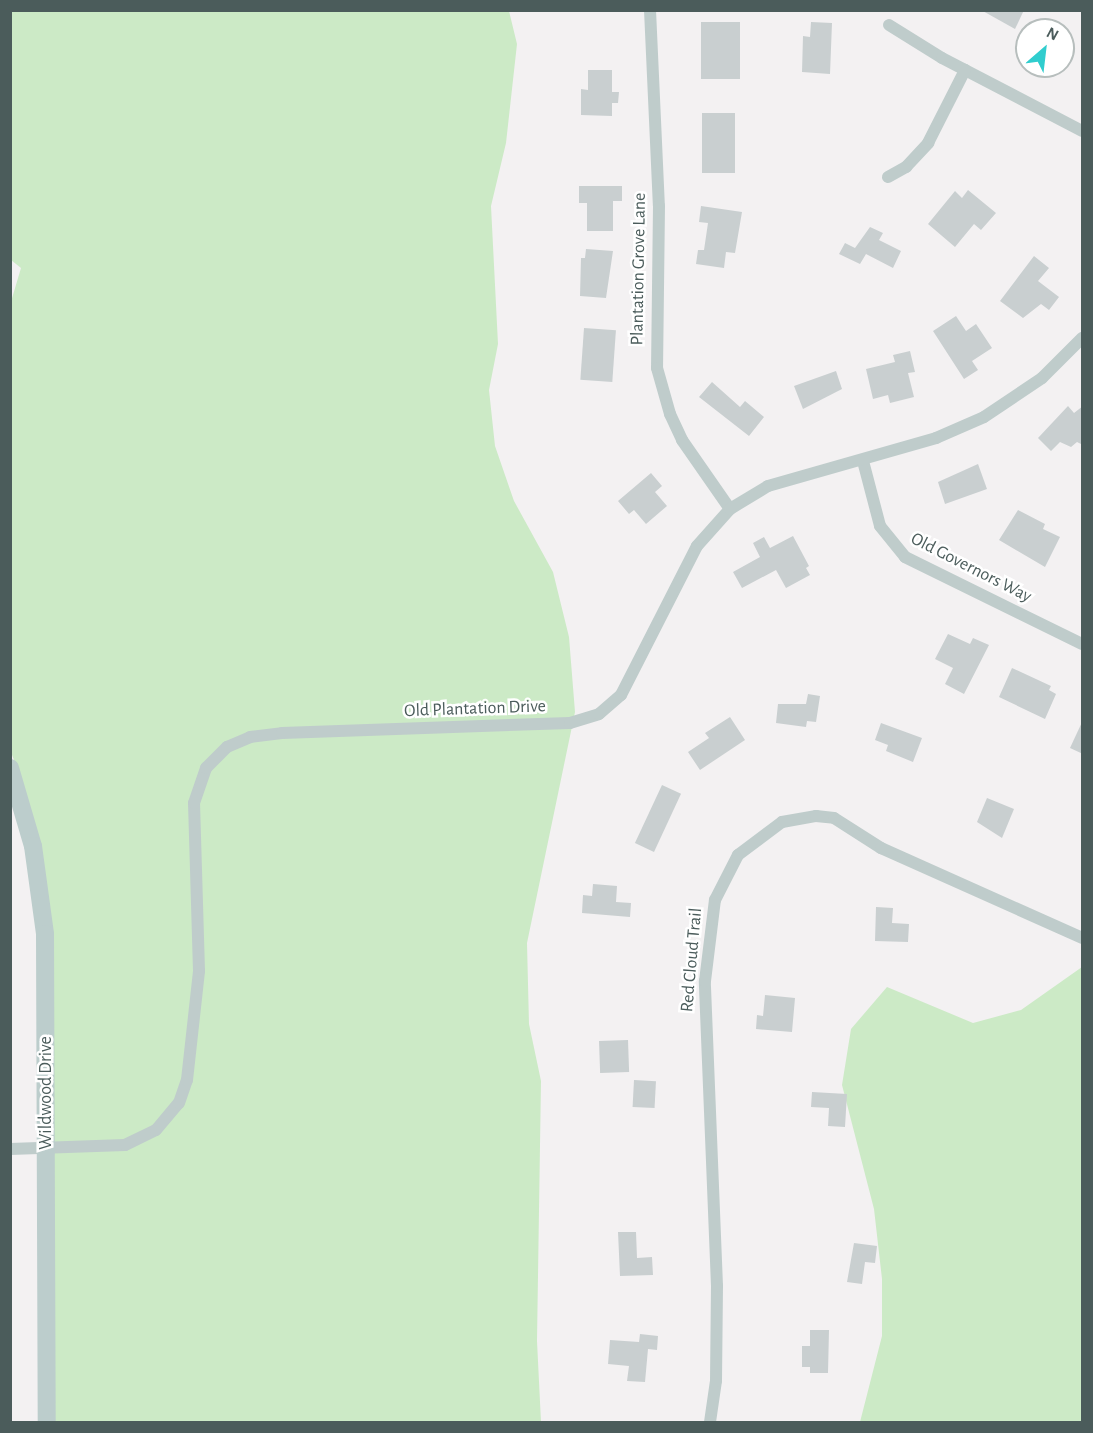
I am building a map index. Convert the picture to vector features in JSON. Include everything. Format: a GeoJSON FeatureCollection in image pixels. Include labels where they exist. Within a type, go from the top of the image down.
{"type":"FeatureCollection","features":[{"type":"Feature","properties":{"kind":"street","name":"Plantation Grove Lane"},"geometry":{"type":"LineString","coordinates":[[650,10],[658,195],[657,368],[670,414],[682,440],[730,509]]}},
{"type":"Feature","properties":{"kind":"street"},"geometry":{"type":"LineString","coordinates":[[889,25],[965,70],[1083,131]]}},
{"type":"Feature","properties":{"kind":"street"},"geometry":{"type":"LineString","coordinates":[[888,177],[906,166],[928,144],[965,70]]}},
{"type":"Feature","properties":{"kind":"street","name":"Old Plantation Drive"},"geometry":{"type":"LineString","coordinates":[[10,1149],[113,1148],[136,1142],[165,1122],[184,1092],[199,971],[194,803],[200,777],[216,756],[241,740],[282,733],[570,723],[599,714],[621,695],[697,546],[730,509],[768,486],[863,461],[936,438],[984,417],[1042,378],[1083,339]]}},
{"type":"Feature","properties":{"kind":"street","name":"Old Governors Way"},"geometry":{"type":"LineString","coordinates":[[863,461],[880,526],[905,557],[1083,644]]}},
{"type":"Feature","properties":{"kind":"street","name":"Wildwood Drive"},"geometry":{"type":"LineString","coordinates":[[10,768],[33,846],[44,923],[47,1422]]}},
{"type":"Feature","properties":{"kind":"street","name":"Red Cloud Trail"},"geometry":{"type":"LineString","coordinates":[[710,1422],[716,1381],[717,1286],[705,981],[715,900],[738,855],[782,822],[816,816],[834,818],[882,848],[1083,938]]}},
{"type":"Feature","properties":{"kind":"green space"},"geometry":{"type":"Polygon","coordinates":[[[11,11],[509,11],[517,44],[506,143],[491,206],[498,344],[489,390],[495,446],[514,501],[553,572],[569,637],[575,712],[527,943],[529,1024],[541,1081],[537,1341],[541,1422],[54,1422],[53,1010],[19,772],[10,750],[10,305],[21,268],[11,260],[11,11]]]}},
{"type":"Feature","properties":{"kind":"green space"},"geometry":{"type":"Polygon","coordinates":[[[1082,967],[1082,1422],[860,1422],[882,1336],[882,1279],[874,1209],[842,1085],[851,1029],[887,987],[973,1023],[1021,1010],[1082,967]]]}},
{"type":"Feature","properties":{"kind":"building"},"geometry":{"type":"Polygon","coordinates":[[[981,10],[1024,10],[1020,18],[1015,18],[1015,29],[981,10]]]}},
{"type":"Feature","properties":{"kind":"building"},"geometry":{"type":"Polygon","coordinates":[[[701,22],[740,22],[740,79],[701,79],[701,22]]]}},
{"type":"Feature","properties":{"kind":"building"},"geometry":{"type":"Polygon","coordinates":[[[811,22],[832,23],[830,74],[802,72],[803,36],[810,37],[811,22]]]}},
{"type":"Feature","properties":{"kind":"building"},"geometry":{"type":"Polygon","coordinates":[[[588,70],[612,70],[612,92],[619,92],[618,103],[612,103],[612,116],[581,115],[581,89],[588,90],[588,70]]]}},
{"type":"Feature","properties":{"kind":"building"},"geometry":{"type":"Polygon","coordinates":[[[702,113],[735,113],[735,173],[702,173],[702,113]]]}},
{"type":"Feature","properties":{"kind":"building"},"geometry":{"type":"Polygon","coordinates":[[[579,186],[622,186],[622,201],[613,201],[613,231],[587,231],[587,203],[579,203],[579,186]]]}},
{"type":"Feature","properties":{"kind":"building"},"geometry":{"type":"Polygon","coordinates":[[[968,190],[996,213],[981,230],[974,224],[955,247],[928,224],[955,191],[962,198],[968,190]]]}},
{"type":"Feature","properties":{"kind":"building"},"geometry":{"type":"Polygon","coordinates":[[[701,206],[742,212],[735,253],[726,252],[724,268],[696,264],[698,250],[704,250],[708,223],[699,222],[701,206]]]}},
{"type":"Feature","properties":{"kind":"building"},"geometry":{"type":"Polygon","coordinates":[[[870,227],[883,233],[879,240],[901,251],[893,268],[866,254],[860,264],[839,254],[845,243],[855,248],[870,227]]]}},
{"type":"Feature","properties":{"kind":"building"},"geometry":{"type":"Polygon","coordinates":[[[586,249],[613,251],[606,298],[580,296],[581,258],[585,258],[586,249]]]}},
{"type":"Feature","properties":{"kind":"building"},"geometry":{"type":"Polygon","coordinates":[[[1034,256],[1049,268],[1038,281],[1059,297],[1049,310],[1041,304],[1023,318],[1000,301],[1034,256]]]}},
{"type":"Feature","properties":{"kind":"building"},"geometry":{"type":"Polygon","coordinates":[[[956,316],[966,331],[976,324],[992,348],[972,361],[978,370],[964,379],[933,331],[956,316]]]}},
{"type":"Feature","properties":{"kind":"building"},"geometry":{"type":"Polygon","coordinates":[[[584,328],[616,330],[612,382],[580,380],[584,328]]]}},
{"type":"Feature","properties":{"kind":"building"},"geometry":{"type":"Polygon","coordinates":[[[910,351],[915,372],[908,373],[914,397],[890,403],[888,395],[873,399],[866,369],[895,362],[893,355],[910,351]]]}},
{"type":"Feature","properties":{"kind":"building"},"geometry":{"type":"Polygon","coordinates":[[[836,371],[842,389],[803,409],[794,386],[836,371]]]}},
{"type":"Feature","properties":{"kind":"building"},"geometry":{"type":"Polygon","coordinates":[[[712,382],[740,407],[745,401],[764,417],[749,436],[699,397],[712,382]]]}},
{"type":"Feature","properties":{"kind":"building"},"geometry":{"type":"Polygon","coordinates":[[[1068,406],[1074,413],[1083,406],[1083,445],[1077,442],[1071,447],[1060,442],[1051,451],[1038,438],[1068,406]]]}},
{"type":"Feature","properties":{"kind":"building"},"geometry":{"type":"Polygon","coordinates":[[[978,464],[987,489],[945,504],[938,482],[978,464]]]}},
{"type":"Feature","properties":{"kind":"building"},"geometry":{"type":"Polygon","coordinates":[[[651,473],[662,486],[655,492],[667,506],[646,524],[634,510],[629,514],[618,501],[651,473]]]}},
{"type":"Feature","properties":{"kind":"building"},"geometry":{"type":"Polygon","coordinates":[[[1018,510],[1045,524],[1043,529],[1060,537],[1045,567],[999,540],[1018,510]]]}},
{"type":"Feature","properties":{"kind":"building"},"geometry":{"type":"Polygon","coordinates":[[[793,536],[809,566],[806,568],[810,575],[786,588],[776,570],[742,588],[733,572],[760,557],[753,543],[764,537],[770,548],[793,536]]]}},
{"type":"Feature","properties":{"kind":"building"},"geometry":{"type":"Polygon","coordinates":[[[948,634],[970,644],[973,638],[989,645],[964,694],[945,684],[953,668],[935,659],[948,634]]]}},
{"type":"Feature","properties":{"kind":"building"},"geometry":{"type":"Polygon","coordinates":[[[1012,668],[1051,686],[1049,690],[1056,694],[1045,719],[999,697],[1012,668]]]}},
{"type":"Feature","properties":{"kind":"building"},"geometry":{"type":"Polygon","coordinates":[[[808,694],[820,696],[816,722],[807,721],[806,727],[776,723],[778,704],[806,704],[808,694]]]}},
{"type":"Feature","properties":{"kind":"building"},"geometry":{"type":"Polygon","coordinates":[[[730,717],[745,740],[700,770],[688,752],[709,738],[705,733],[730,717]]]}},
{"type":"Feature","properties":{"kind":"building"},"geometry":{"type":"Polygon","coordinates":[[[1083,720],[1083,754],[1070,748],[1083,720]]]}},
{"type":"Feature","properties":{"kind":"building"},"geometry":{"type":"Polygon","coordinates":[[[881,723],[922,738],[913,762],[886,751],[888,745],[875,740],[881,723]]]}},
{"type":"Feature","properties":{"kind":"building"},"geometry":{"type":"Polygon","coordinates":[[[662,785],[681,794],[654,852],[635,843],[662,785]]]}},
{"type":"Feature","properties":{"kind":"building"},"geometry":{"type":"Polygon","coordinates":[[[987,798],[1014,809],[1002,838],[977,822],[987,798]]]}},
{"type":"Feature","properties":{"kind":"building"},"geometry":{"type":"Polygon","coordinates":[[[593,884],[617,886],[616,902],[631,903],[630,917],[582,913],[583,895],[592,896],[593,884]]]}},
{"type":"Feature","properties":{"kind":"building"},"geometry":{"type":"Polygon","coordinates":[[[876,907],[893,908],[892,923],[909,924],[908,942],[875,941],[876,907]]]}},
{"type":"Feature","properties":{"kind":"building"},"geometry":{"type":"Polygon","coordinates":[[[765,995],[795,998],[792,1032],[756,1029],[757,1015],[763,1016],[765,995]]]}},
{"type":"Feature","properties":{"kind":"building"},"geometry":{"type":"Polygon","coordinates":[[[628,1040],[629,1072],[600,1073],[599,1041],[628,1040]]]}},
{"type":"Feature","properties":{"kind":"building"},"geometry":{"type":"Polygon","coordinates":[[[634,1080],[656,1081],[655,1108],[633,1107],[634,1080]]]}},
{"type":"Feature","properties":{"kind":"building"},"geometry":{"type":"Polygon","coordinates":[[[812,1092],[847,1094],[845,1127],[828,1126],[829,1108],[811,1107],[812,1092]]]}},
{"type":"Feature","properties":{"kind":"building"},"geometry":{"type":"Polygon","coordinates":[[[618,1232],[636,1232],[637,1258],[652,1257],[653,1275],[620,1276],[618,1232]]]}},
{"type":"Feature","properties":{"kind":"building"},"geometry":{"type":"Polygon","coordinates":[[[854,1243],[877,1246],[875,1263],[865,1262],[862,1284],[847,1282],[854,1243]]]}},
{"type":"Feature","properties":{"kind":"building"},"geometry":{"type":"Polygon","coordinates":[[[810,1330],[829,1330],[828,1373],[810,1373],[810,1367],[802,1367],[802,1346],[810,1346],[810,1330]]]}},
{"type":"Feature","properties":{"kind":"building"},"geometry":{"type":"Polygon","coordinates":[[[640,1334],[658,1336],[657,1350],[648,1349],[645,1382],[627,1381],[629,1366],[608,1364],[610,1340],[639,1342],[640,1334]]]}}]}
